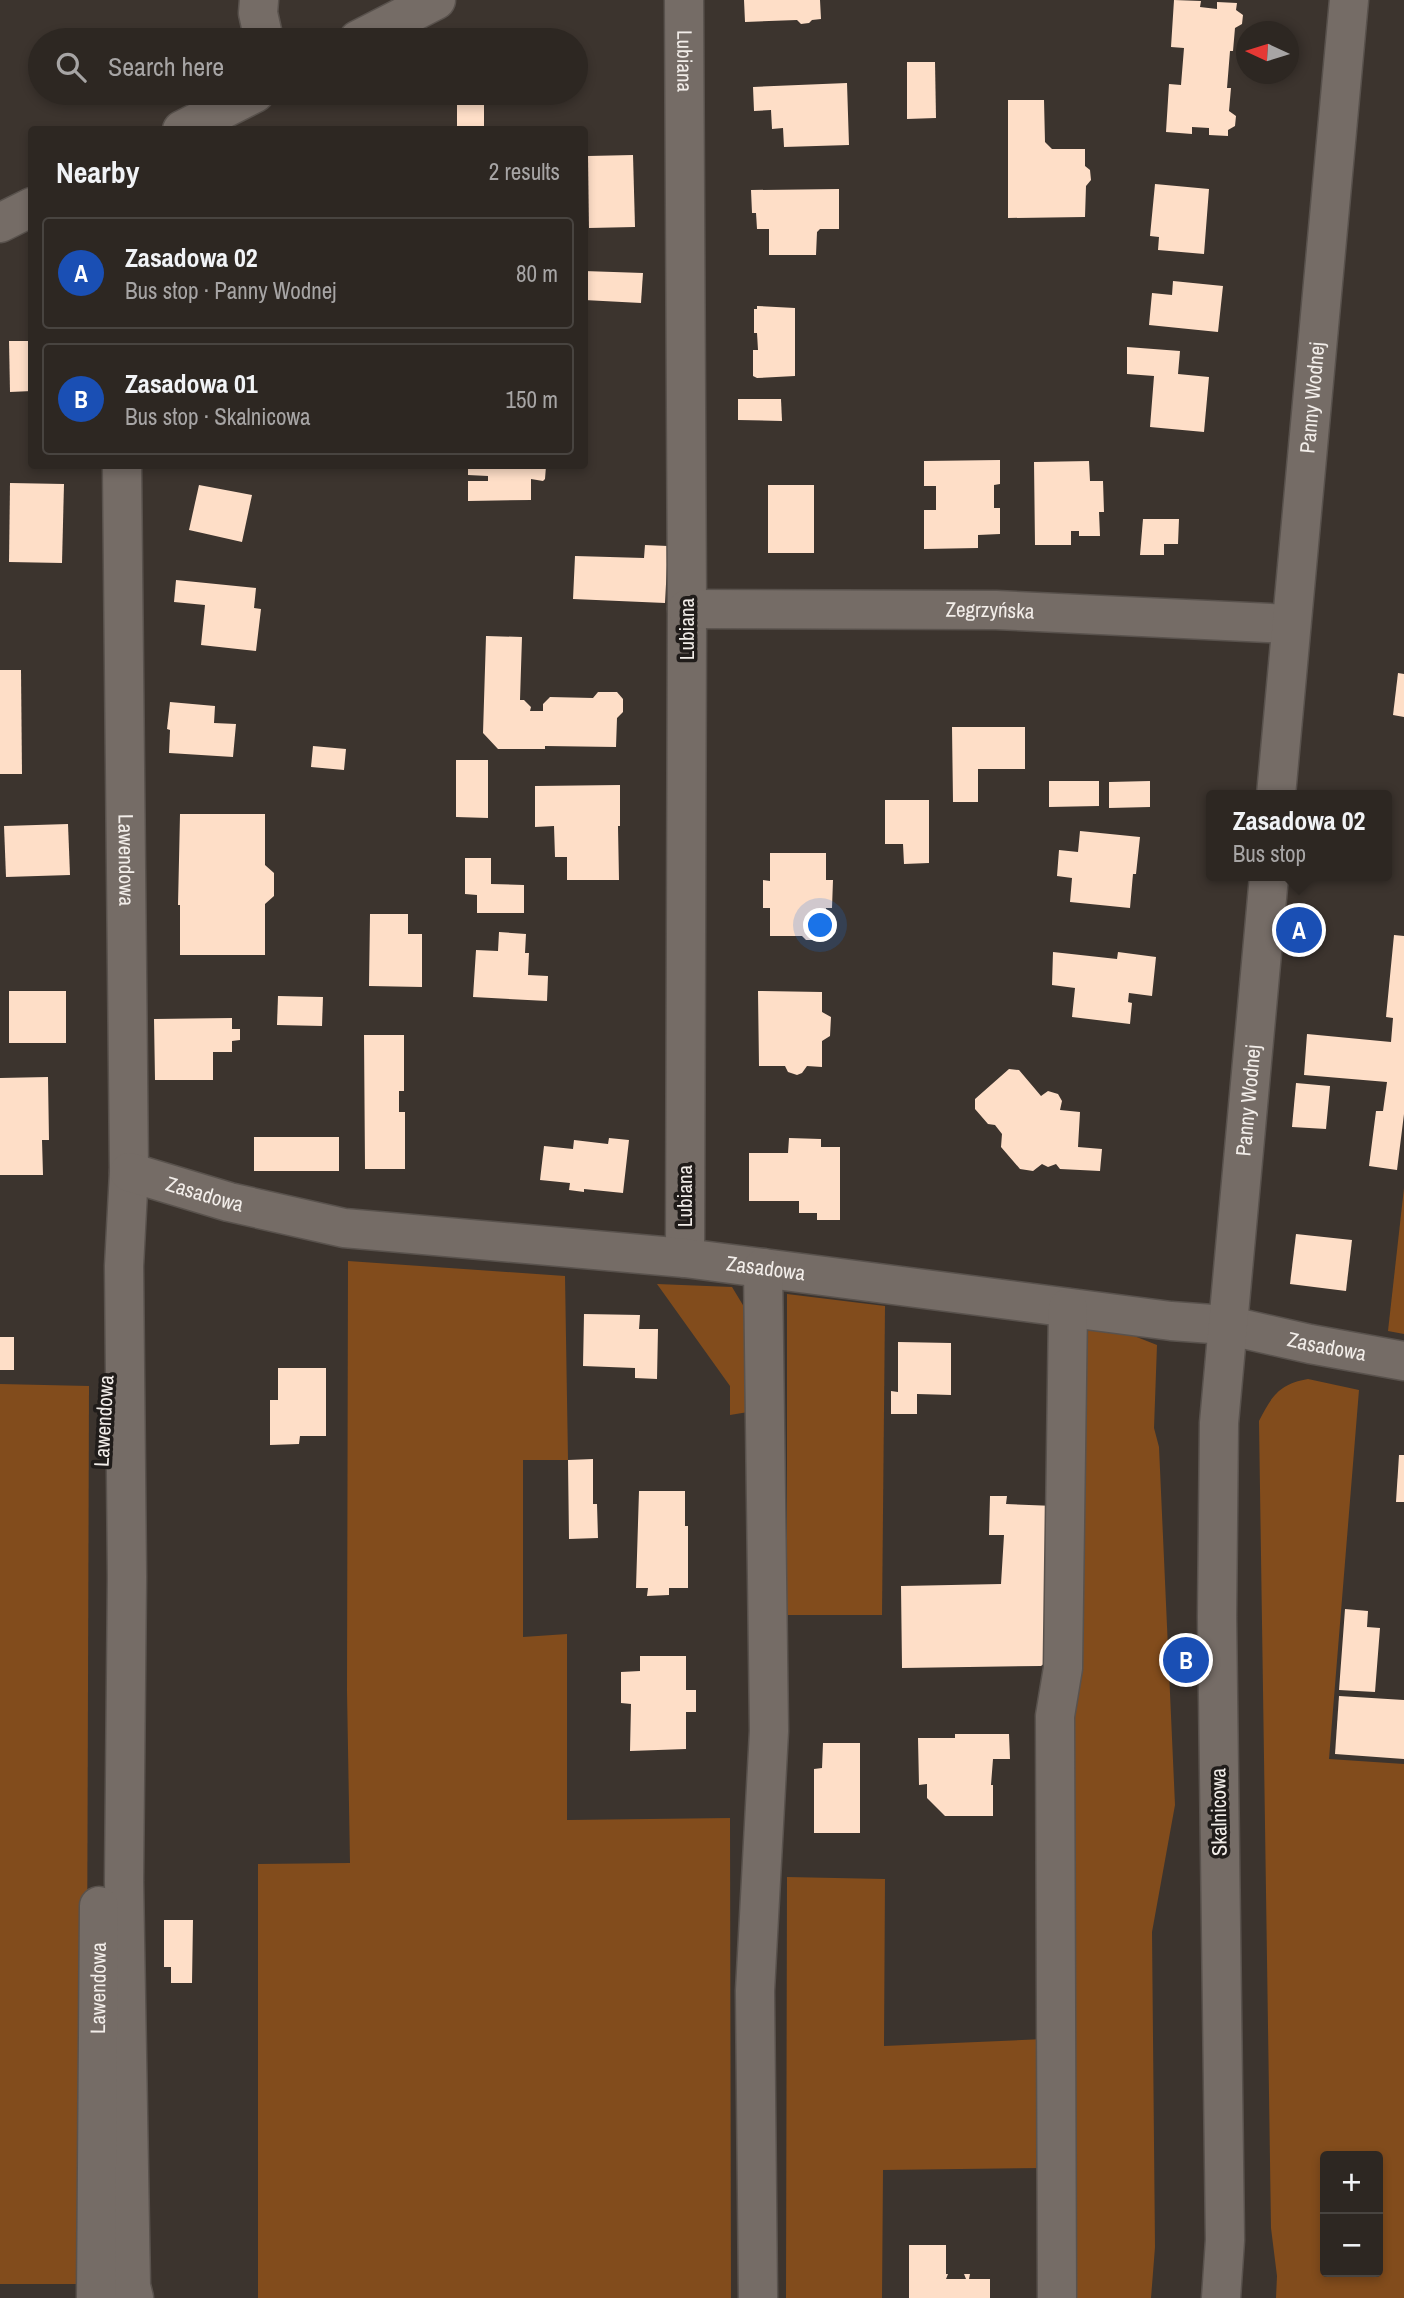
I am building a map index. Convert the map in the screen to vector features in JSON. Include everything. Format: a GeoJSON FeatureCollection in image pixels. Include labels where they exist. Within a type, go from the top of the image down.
{"type":"FeatureCollection","features":[{"type":"Feature","properties":{"kind":"street"},"geometry":{"type":"LineString","coordinates":[[259,0],[261,28]]}},
{"type":"Feature","properties":{"kind":"street"},"geometry":{"type":"LineString","coordinates":[[381,28],[436,0]]}},
{"type":"Feature","properties":{"kind":"street","name":"Lubiana"},"geometry":{"type":"LineString","coordinates":[[684,0],[687,609],[685,1258]]}},
{"type":"Feature","properties":{"kind":"street","name":"Panny Wodnej"},"geometry":{"type":"LineString","coordinates":[[1276,790],[1349,0]]}},
{"type":"Feature","properties":{"kind":"street"},"geometry":{"type":"LineString","coordinates":[[190,126],[231,105]]}},
{"type":"Feature","properties":{"kind":"street"},"geometry":{"type":"LineString","coordinates":[[0,223],[28,209]]}},
{"type":"Feature","properties":{"kind":"street","name":"Lawendowa"},"geometry":{"type":"LineString","coordinates":[[96,2298],[101,1392],[107,1365],[124,1339],[124,1266],[129,1172],[122,469]]}},
{"type":"Feature","properties":{"kind":"street","name":"Zegrzyńska"},"geometry":{"type":"LineString","coordinates":[[687,609],[996,610],[1290,624]]}},
{"type":"Feature","properties":{"kind":"street","name":"Panny Wodnej"},"geometry":{"type":"LineString","coordinates":[[1226,1325],[1237,1239],[1269,881]]}},
{"type":"Feature","properties":{"kind":"street","name":"Zasadowa"},"geometry":{"type":"LineString","coordinates":[[129,1172],[229,1202],[344,1228],[685,1258],[1171,1321],[1226,1325],[1404,1361]]}},
{"type":"Feature","properties":{"kind":"street"},"geometry":{"type":"LineString","coordinates":[[758,2298],[755,1991],[769,1731],[763,1268]]}},
{"type":"Feature","properties":{"kind":"street"},"geometry":{"type":"LineString","coordinates":[[1057,2298],[1055,1716],[1063,1668],[1068,1307]]}},
{"type":"Feature","properties":{"kind":"street","name":"Skalnicowa"},"geometry":{"type":"LineString","coordinates":[[1221,2298],[1225,2240],[1217,1616],[1219,1423],[1226,1325]]}},
{"type":"Feature","properties":{"kind":"street"},"geometry":{"type":"LineString","coordinates":[[124,1339],[127,1577],[124,1881],[131,2286],[134,2298]]}},
{"type":"Feature","properties":{"kind":"shaded area"},"geometry":{"type":"Polygon","coordinates":[[[1404,1188],[1404,1334],[1388,1331],[1404,1188]]]}},
{"type":"Feature","properties":{"kind":"shaded area"},"geometry":{"type":"Polygon","coordinates":[[[348,1261],[565,1276],[568,1460],[523,1460],[523,1637],[567,1634],[567,1820],[730,1818],[731,2298],[258,2298],[258,1864],[350,1863],[347,1691],[348,1261]]]}},
{"type":"Feature","properties":{"kind":"shaded area"},"geometry":{"type":"Polygon","coordinates":[[[657,1284],[732,1287],[752,1320],[748,1412],[730,1415],[730,1386],[657,1284]]]}},
{"type":"Feature","properties":{"kind":"shaded area"},"geometry":{"type":"Polygon","coordinates":[[[787,1294],[885,1306],[882,1615],[787,1615],[787,1294]]]}},
{"type":"Feature","properties":{"kind":"shaded area"},"geometry":{"type":"Polygon","coordinates":[[[1075,1328],[1129,1334],[1157,1345],[1154,1428],[1159,1447],[1175,1805],[1152,1932],[1155,2247],[1151,2298],[1070,2298],[1076,1572],[1075,1328]]]}},
{"type":"Feature","properties":{"kind":"shaded area"},"geometry":{"type":"Polygon","coordinates":[[[1308,1379],[1359,1390],[1329,1759],[1404,1764],[1404,2298],[1276,2298],[1277,2276],[1271,2228],[1259,1421],[1278,1392],[1290,1384],[1308,1379]]]}},
{"type":"Feature","properties":{"kind":"shaded area"},"geometry":{"type":"Polygon","coordinates":[[[0,1384],[89,1386],[86,2284],[0,2284],[0,1384]]]}},
{"type":"Feature","properties":{"kind":"shaded area"},"geometry":{"type":"Polygon","coordinates":[[[787,1877],[885,1879],[884,2046],[1044,2039],[1044,2168],[883,2170],[882,2298],[786,2298],[787,1877]]]}},
{"type":"Feature","properties":{"kind":"building"},"geometry":{"type":"Polygon","coordinates":[[[744,0],[820,0],[821,19],[801,24],[797,20],[745,22],[744,0]]]}},
{"type":"Feature","properties":{"kind":"building"},"geometry":{"type":"Polygon","coordinates":[[[1174,0],[1201,1],[1200,7],[1217,9],[1217,2],[1237,3],[1236,10],[1243,15],[1242,21],[1236,21],[1233,51],[1230,51],[1227,88],[1231,88],[1229,111],[1236,116],[1235,126],[1228,130],[1228,136],[1209,135],[1209,128],[1192,127],[1192,134],[1166,132],[1169,84],[1181,85],[1184,48],[1171,47],[1174,0]]]}},
{"type":"Feature","properties":{"kind":"building"},"geometry":{"type":"Polygon","coordinates":[[[907,62],[935,62],[936,118],[907,119],[907,62]]]}},
{"type":"Feature","properties":{"kind":"building"},"geometry":{"type":"Polygon","coordinates":[[[847,83],[849,145],[784,147],[783,128],[772,129],[771,110],[754,111],[753,87],[847,83]]]}},
{"type":"Feature","properties":{"kind":"building"},"geometry":{"type":"Polygon","coordinates":[[[1008,100],[1044,100],[1045,142],[1052,149],[1085,149],[1085,166],[1090,170],[1091,180],[1086,186],[1085,217],[1008,218],[1008,100]]]}},
{"type":"Feature","properties":{"kind":"building"},"geometry":{"type":"Polygon","coordinates":[[[457,105],[484,105],[484,126],[457,126],[457,105]]]}},
{"type":"Feature","properties":{"kind":"building"},"geometry":{"type":"Polygon","coordinates":[[[633,155],[635,227],[589,228],[588,156],[633,155]]]}},
{"type":"Feature","properties":{"kind":"building"},"geometry":{"type":"Polygon","coordinates":[[[1155,184],[1209,189],[1204,254],[1158,250],[1159,237],[1150,236],[1155,184]]]}},
{"type":"Feature","properties":{"kind":"building"},"geometry":{"type":"Polygon","coordinates":[[[839,189],[839,229],[820,229],[817,232],[816,255],[769,255],[769,229],[757,229],[756,213],[752,213],[751,190],[839,189]]]}},
{"type":"Feature","properties":{"kind":"building"},"geometry":{"type":"Polygon","coordinates":[[[588,271],[643,273],[641,303],[588,300],[588,271]]]}},
{"type":"Feature","properties":{"kind":"building"},"geometry":{"type":"Polygon","coordinates":[[[1173,281],[1223,286],[1218,332],[1149,325],[1152,293],[1172,295],[1173,281]]]}},
{"type":"Feature","properties":{"kind":"building"},"geometry":{"type":"Polygon","coordinates":[[[757,306],[795,308],[795,376],[753,376],[753,350],[758,350],[757,333],[754,333],[754,309],[757,309],[757,306]]]}},
{"type":"Feature","properties":{"kind":"building"},"geometry":{"type":"Polygon","coordinates":[[[9,341],[28,341],[28,391],[10,392],[9,341]]]}},
{"type":"Feature","properties":{"kind":"building"},"geometry":{"type":"Polygon","coordinates":[[[1127,347],[1180,351],[1178,374],[1209,377],[1204,432],[1150,427],[1154,376],[1127,374],[1127,347]]]}},
{"type":"Feature","properties":{"kind":"building"},"geometry":{"type":"Polygon","coordinates":[[[738,399],[781,399],[782,421],[738,420],[738,399]]]}},
{"type":"Feature","properties":{"kind":"building"},"geometry":{"type":"Polygon","coordinates":[[[1000,460],[1000,484],[994,485],[994,508],[1000,508],[1000,534],[978,535],[978,548],[924,549],[924,510],[936,510],[936,486],[924,486],[924,461],[1000,460]]]}},
{"type":"Feature","properties":{"kind":"building"},"geometry":{"type":"Polygon","coordinates":[[[1089,461],[1090,481],[1103,481],[1104,512],[1099,512],[1100,536],[1079,536],[1079,531],[1071,531],[1071,545],[1035,545],[1034,462],[1089,461]]]}},
{"type":"Feature","properties":{"kind":"building"},"geometry":{"type":"Polygon","coordinates":[[[468,469],[546,469],[543,481],[531,479],[531,500],[468,501],[468,481],[488,481],[488,476],[468,475],[468,469]]]}},
{"type":"Feature","properties":{"kind":"building"},"geometry":{"type":"Polygon","coordinates":[[[10,483],[64,484],[62,563],[9,562],[10,483]]]}},
{"type":"Feature","properties":{"kind":"building"},"geometry":{"type":"Polygon","coordinates":[[[199,485],[252,495],[242,542],[189,530],[199,485]]]}},
{"type":"Feature","properties":{"kind":"building"},"geometry":{"type":"Polygon","coordinates":[[[768,485],[814,485],[814,553],[768,553],[768,485]]]}},
{"type":"Feature","properties":{"kind":"building"},"geometry":{"type":"Polygon","coordinates":[[[1143,519],[1179,519],[1178,544],[1164,544],[1164,555],[1140,555],[1143,519]]]}},
{"type":"Feature","properties":{"kind":"building"},"geometry":{"type":"Polygon","coordinates":[[[645,545],[668,546],[665,603],[573,599],[575,556],[644,558],[645,545]]]}},
{"type":"Feature","properties":{"kind":"building"},"geometry":{"type":"Polygon","coordinates":[[[176,580],[256,588],[254,608],[261,609],[256,651],[201,645],[205,605],[174,602],[176,580]]]}},
{"type":"Feature","properties":{"kind":"building"},"geometry":{"type":"Polygon","coordinates":[[[486,636],[522,637],[520,700],[524,700],[531,707],[530,711],[543,711],[543,704],[550,697],[593,698],[598,692],[617,692],[623,699],[623,712],[617,718],[616,747],[545,746],[545,749],[498,749],[483,733],[486,636]]]}},
{"type":"Feature","properties":{"kind":"building"},"geometry":{"type":"Polygon","coordinates":[[[0,670],[21,670],[22,774],[0,774],[0,670]]]}},
{"type":"Feature","properties":{"kind":"building"},"geometry":{"type":"Polygon","coordinates":[[[1398,673],[1404,674],[1404,717],[1393,715],[1398,673]]]}},
{"type":"Feature","properties":{"kind":"building"},"geometry":{"type":"Polygon","coordinates":[[[170,702],[215,706],[214,723],[236,724],[233,757],[169,753],[170,730],[167,729],[170,702]]]}},
{"type":"Feature","properties":{"kind":"building"},"geometry":{"type":"Polygon","coordinates":[[[952,727],[1025,727],[1025,769],[978,769],[978,802],[953,802],[952,727]]]}},
{"type":"Feature","properties":{"kind":"building"},"geometry":{"type":"Polygon","coordinates":[[[313,746],[346,749],[344,770],[311,767],[313,746]]]}},
{"type":"Feature","properties":{"kind":"building"},"geometry":{"type":"Polygon","coordinates":[[[456,760],[488,760],[488,818],[456,817],[456,760]]]}},
{"type":"Feature","properties":{"kind":"building"},"geometry":{"type":"Polygon","coordinates":[[[1049,781],[1099,781],[1099,806],[1049,807],[1049,781]]]}},
{"type":"Feature","properties":{"kind":"building"},"geometry":{"type":"Polygon","coordinates":[[[1150,781],[1150,807],[1109,808],[1109,782],[1150,781]]]}},
{"type":"Feature","properties":{"kind":"building"},"geometry":{"type":"Polygon","coordinates":[[[620,785],[619,880],[567,880],[567,857],[555,857],[554,826],[535,827],[535,786],[620,785]]]}},
{"type":"Feature","properties":{"kind":"building"},"geometry":{"type":"Polygon","coordinates":[[[885,800],[929,800],[929,863],[904,864],[903,844],[885,844],[885,800]]]}},
{"type":"Feature","properties":{"kind":"building"},"geometry":{"type":"Polygon","coordinates":[[[180,814],[265,814],[265,865],[274,873],[274,896],[265,904],[265,955],[180,955],[180,814]]]}},
{"type":"Feature","properties":{"kind":"building"},"geometry":{"type":"Polygon","coordinates":[[[68,824],[70,875],[6,877],[4,826],[68,824]]]}},
{"type":"Feature","properties":{"kind":"building"},"geometry":{"type":"Polygon","coordinates":[[[1080,831],[1140,837],[1130,908],[1070,902],[1072,878],[1057,876],[1059,850],[1078,852],[1080,831]]]}},
{"type":"Feature","properties":{"kind":"building"},"geometry":{"type":"Polygon","coordinates":[[[770,853],[826,853],[826,880],[833,880],[832,908],[826,908],[826,936],[821,936],[818,940],[806,940],[802,936],[770,936],[770,908],[763,908],[763,880],[770,881],[770,853]]]}},
{"type":"Feature","properties":{"kind":"building"},"geometry":{"type":"Polygon","coordinates":[[[465,858],[491,858],[491,884],[524,885],[524,913],[477,913],[477,895],[465,894],[465,858]]]}},
{"type":"Feature","properties":{"kind":"building"},"geometry":{"type":"Polygon","coordinates":[[[370,914],[408,914],[408,934],[422,934],[422,987],[369,986],[370,914]]]}},
{"type":"Feature","properties":{"kind":"building"},"geometry":{"type":"Polygon","coordinates":[[[499,932],[526,934],[528,975],[548,976],[547,1001],[473,997],[476,950],[498,951],[499,932]]]}},
{"type":"Feature","properties":{"kind":"building"},"geometry":{"type":"Polygon","coordinates":[[[1394,935],[1404,936],[1404,1114],[1397,1170],[1369,1166],[1376,1111],[1383,1111],[1387,1082],[1304,1075],[1307,1034],[1391,1042],[1393,1018],[1386,1017],[1394,935]]]}},
{"type":"Feature","properties":{"kind":"building"},"geometry":{"type":"Polygon","coordinates":[[[1053,952],[1117,959],[1118,952],[1156,957],[1152,996],[1129,993],[1128,1002],[1132,1003],[1130,1024],[1072,1017],[1075,988],[1052,985],[1053,952]]]}},
{"type":"Feature","properties":{"kind":"building"},"geometry":{"type":"Polygon","coordinates":[[[9,991],[66,991],[66,1043],[9,1043],[9,991]]]}},
{"type":"Feature","properties":{"kind":"building"},"geometry":{"type":"Polygon","coordinates":[[[758,991],[822,992],[822,1012],[831,1017],[830,1036],[822,1041],[822,1067],[807,1066],[797,1075],[788,1072],[785,1066],[759,1066],[758,991]]]}},
{"type":"Feature","properties":{"kind":"building"},"geometry":{"type":"Polygon","coordinates":[[[278,996],[323,997],[322,1026],[277,1025],[278,996]]]}},
{"type":"Feature","properties":{"kind":"building"},"geometry":{"type":"Polygon","coordinates":[[[232,1018],[232,1029],[240,1029],[240,1040],[232,1041],[232,1052],[213,1052],[213,1080],[155,1080],[154,1019],[232,1018]]]}},
{"type":"Feature","properties":{"kind":"building"},"geometry":{"type":"Polygon","coordinates":[[[364,1035],[404,1035],[404,1091],[399,1091],[399,1112],[405,1112],[405,1169],[365,1169],[364,1035]]]}},
{"type":"Feature","properties":{"kind":"building"},"geometry":{"type":"Polygon","coordinates":[[[1009,1069],[1019,1070],[1041,1096],[1048,1091],[1058,1094],[1062,1101],[1060,1110],[1080,1112],[1078,1147],[1102,1149],[1100,1171],[1060,1169],[1056,1164],[1048,1167],[1042,1164],[1033,1171],[1020,1169],[1001,1147],[1002,1134],[995,1125],[988,1124],[975,1109],[975,1099],[1009,1069]]]}},
{"type":"Feature","properties":{"kind":"building"},"geometry":{"type":"Polygon","coordinates":[[[48,1077],[49,1140],[42,1140],[43,1175],[0,1175],[0,1078],[48,1077]]]}},
{"type":"Feature","properties":{"kind":"building"},"geometry":{"type":"Polygon","coordinates":[[[1296,1083],[1330,1086],[1326,1129],[1292,1127],[1296,1083]]]}},
{"type":"Feature","properties":{"kind":"building"},"geometry":{"type":"Polygon","coordinates":[[[254,1137],[339,1137],[339,1171],[254,1171],[254,1137]]]}},
{"type":"Feature","properties":{"kind":"building"},"geometry":{"type":"Polygon","coordinates":[[[609,1138],[629,1140],[623,1193],[569,1190],[570,1183],[540,1180],[544,1146],[573,1149],[574,1140],[608,1144],[609,1138]]]}},
{"type":"Feature","properties":{"kind":"building"},"geometry":{"type":"Polygon","coordinates":[[[789,1138],[821,1139],[821,1147],[840,1147],[840,1220],[817,1220],[817,1213],[799,1213],[799,1201],[749,1201],[749,1153],[788,1153],[789,1138]]]}},
{"type":"Feature","properties":{"kind":"building"},"geometry":{"type":"Polygon","coordinates":[[[1296,1234],[1352,1240],[1346,1291],[1290,1284],[1296,1234]]]}},
{"type":"Feature","properties":{"kind":"building"},"geometry":{"type":"Polygon","coordinates":[[[584,1314],[640,1315],[639,1329],[658,1329],[657,1379],[635,1378],[635,1368],[583,1366],[584,1314]]]}},
{"type":"Feature","properties":{"kind":"building"},"geometry":{"type":"Polygon","coordinates":[[[0,1337],[14,1337],[14,1370],[0,1370],[0,1337]]]}},
{"type":"Feature","properties":{"kind":"building"},"geometry":{"type":"Polygon","coordinates":[[[898,1342],[951,1343],[951,1395],[917,1394],[917,1414],[891,1414],[891,1391],[898,1392],[898,1342]]]}},
{"type":"Feature","properties":{"kind":"building"},"geometry":{"type":"Polygon","coordinates":[[[278,1368],[326,1368],[326,1436],[300,1436],[299,1444],[270,1445],[270,1400],[278,1400],[278,1368]]]}},
{"type":"Feature","properties":{"kind":"building"},"geometry":{"type":"Polygon","coordinates":[[[1399,1455],[1404,1455],[1404,1502],[1396,1502],[1399,1455]]]}},
{"type":"Feature","properties":{"kind":"building"},"geometry":{"type":"Polygon","coordinates":[[[593,1459],[593,1504],[597,1504],[598,1538],[569,1539],[568,1460],[593,1459]]]}},
{"type":"Feature","properties":{"kind":"building"},"geometry":{"type":"Polygon","coordinates":[[[639,1491],[685,1491],[688,1588],[669,1588],[669,1595],[647,1596],[648,1588],[636,1588],[639,1491]]]}},
{"type":"Feature","properties":{"kind":"building"},"geometry":{"type":"Polygon","coordinates":[[[990,1496],[1007,1496],[1006,1504],[1055,1506],[1054,1656],[1041,1666],[902,1668],[901,1586],[1001,1584],[1004,1535],[989,1535],[990,1496]]]}},
{"type":"Feature","properties":{"kind":"building"},"geometry":{"type":"Polygon","coordinates":[[[1345,1609],[1368,1611],[1367,1627],[1380,1628],[1375,1692],[1339,1690],[1345,1609]]]}},
{"type":"Feature","properties":{"kind":"building"},"geometry":{"type":"Polygon","coordinates":[[[640,1656],[686,1656],[686,1690],[696,1690],[696,1712],[686,1712],[686,1749],[630,1751],[631,1704],[621,1703],[621,1672],[640,1671],[640,1656]]]}},
{"type":"Feature","properties":{"kind":"building"},"geometry":{"type":"Polygon","coordinates":[[[1339,1696],[1404,1700],[1404,1759],[1335,1754],[1339,1696]]]}},
{"type":"Feature","properties":{"kind":"building"},"geometry":{"type":"Polygon","coordinates":[[[955,1734],[1009,1734],[1010,1759],[993,1759],[993,1816],[945,1816],[927,1798],[927,1784],[919,1785],[918,1738],[955,1738],[955,1734]]]}},
{"type":"Feature","properties":{"kind":"building"},"geometry":{"type":"Polygon","coordinates":[[[823,1743],[860,1743],[860,1833],[814,1833],[814,1769],[822,1768],[823,1743]]]}},
{"type":"Feature","properties":{"kind":"building"},"geometry":{"type":"Polygon","coordinates":[[[164,1920],[193,1920],[192,1983],[171,1983],[171,1967],[164,1967],[164,1920]]]}},
{"type":"Feature","properties":{"kind":"building"},"geometry":{"type":"Polygon","coordinates":[[[909,2245],[946,2245],[946,2279],[966,2279],[964,2274],[970,2274],[969,2279],[990,2279],[990,2298],[909,2298],[909,2245]]]}},
{"type":"Feature","properties":{"kind":"place","name":"Zasadowa 02"},"geometry":{"type":"Point","coordinates":[1299,930]}},
{"type":"Feature","properties":{"kind":"place","name":"Zasadowa 01"},"geometry":{"type":"Point","coordinates":[1186,1660]}}]}
